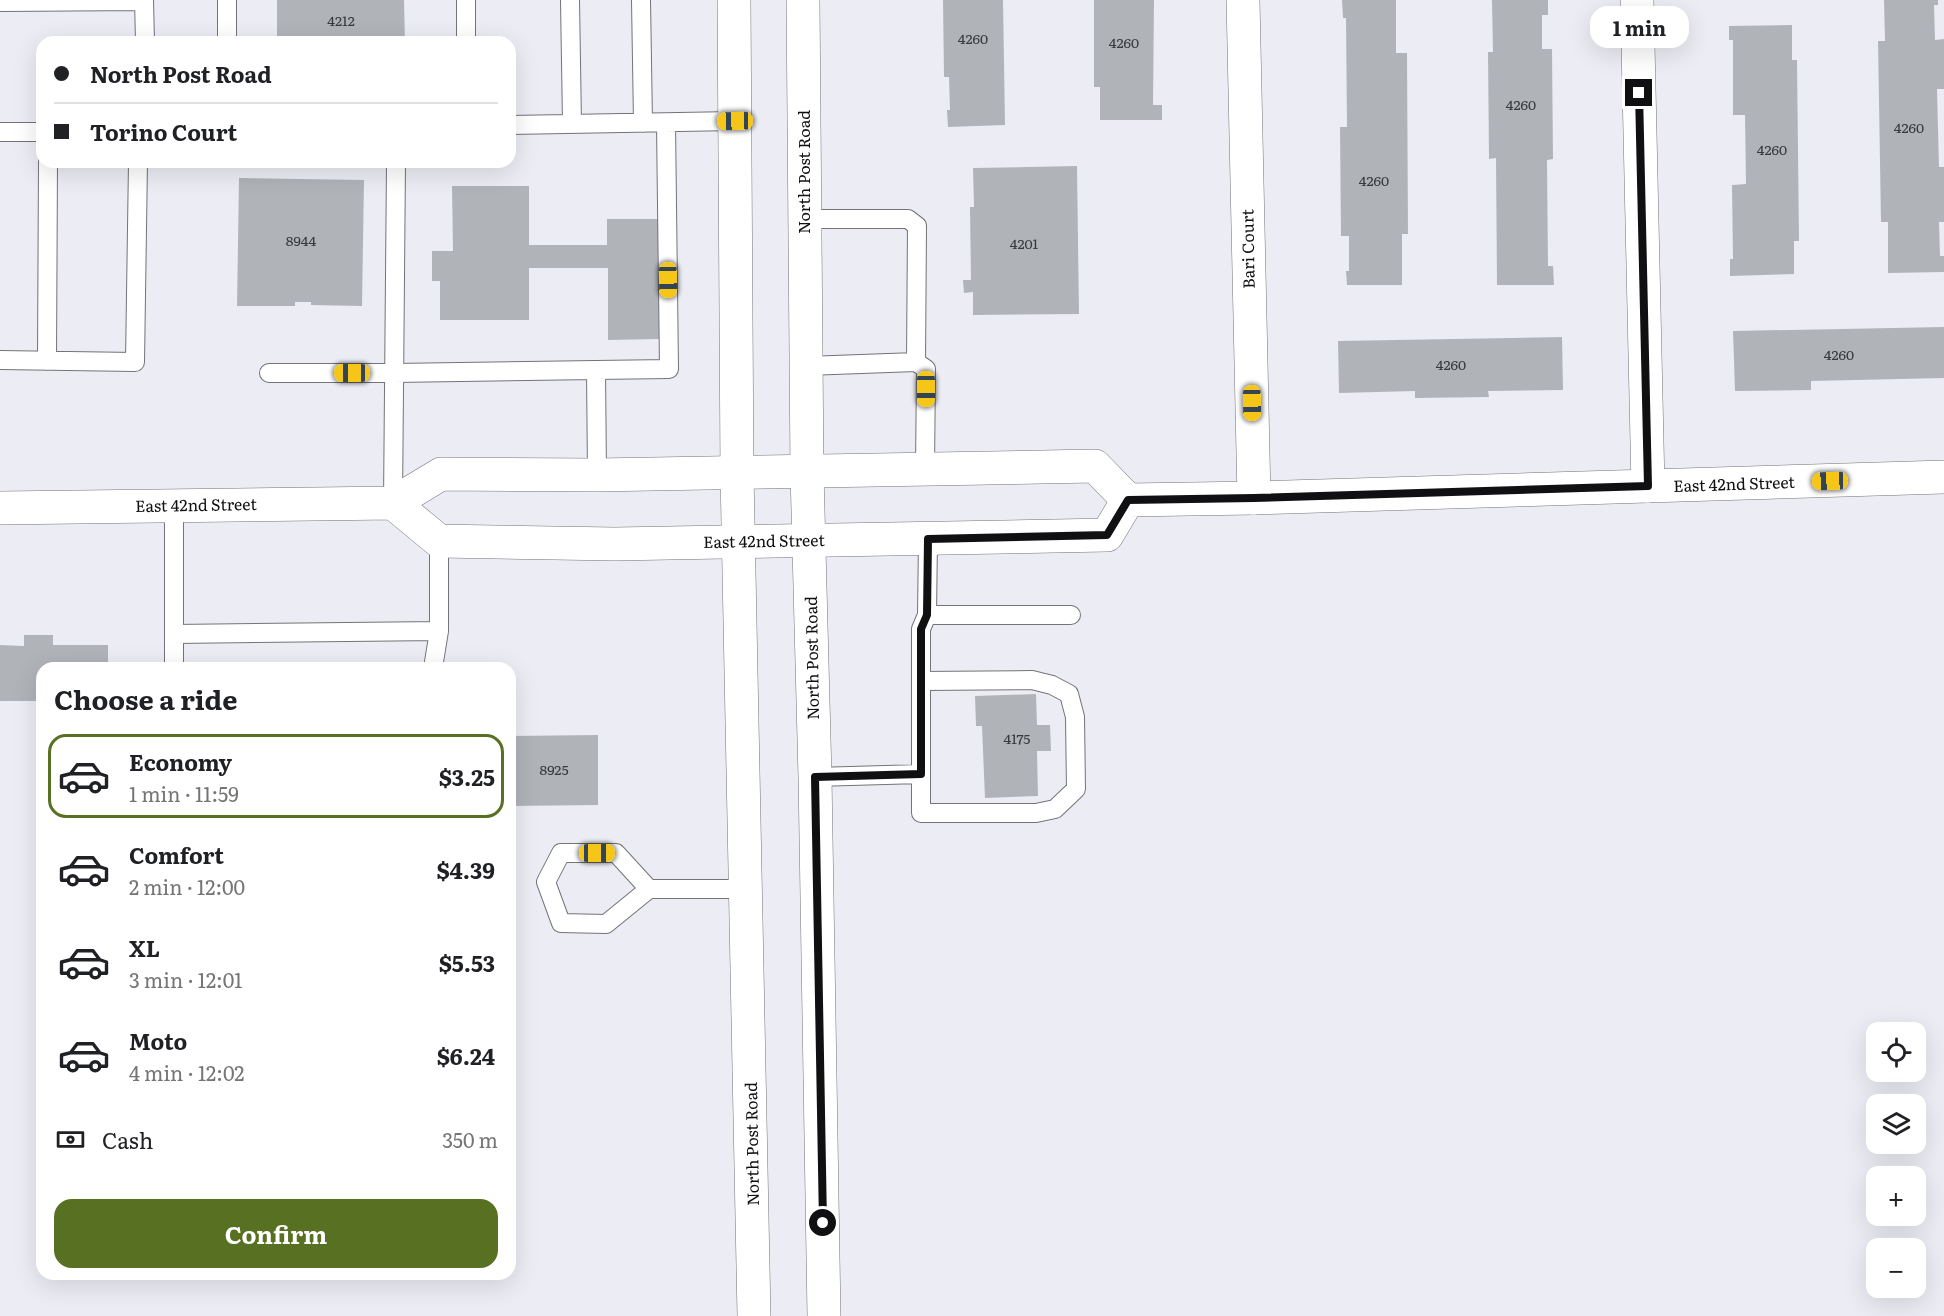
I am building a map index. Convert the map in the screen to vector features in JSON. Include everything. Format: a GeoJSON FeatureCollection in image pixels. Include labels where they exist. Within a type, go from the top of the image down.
{"type":"FeatureCollection","features":[{"type":"Feature","properties":{"kind":"street","name":"North Post Road"},"geometry":{"type":"LineString","coordinates":[[734,0],[737,473],[754,1316]]}},
{"type":"Feature","properties":{"kind":"street","name":"North Post Road"},"geometry":{"type":"LineString","coordinates":[[803,0],[807,472],[815,777],[824,1316]]}},
{"type":"Feature","properties":{"kind":"street","name":"Bari Court"},"geometry":{"type":"LineString","coordinates":[[1243,0],[1254,498]]}},
{"type":"Feature","properties":{"kind":"street"},"geometry":{"type":"LineString","coordinates":[[1637,0],[1648,486]]}},
{"type":"Feature","properties":{"kind":"street"},"geometry":{"type":"LineString","coordinates":[[439,541],[393,503],[441,474],[597,475],[1095,466],[1128,500]]}},
{"type":"Feature","properties":{"kind":"street","name":"East 42nd Street"},"geometry":{"type":"LineString","coordinates":[[439,541],[615,544],[1107,535],[1128,500],[1944,477]]}},
{"type":"Feature","properties":{"kind":"street","name":"East 42nd Street"},"geometry":{"type":"LineString","coordinates":[[0,508],[393,503]]}},
{"type":"Feature","properties":{"kind":"lane"},"geometry":{"type":"LineString","coordinates":[[227,0],[227,36]]}},
{"type":"Feature","properties":{"kind":"lane"},"geometry":{"type":"LineString","coordinates":[[466,0],[466,36]]}},
{"type":"Feature","properties":{"kind":"lane"},"geometry":{"type":"LineString","coordinates":[[570,0],[572,123]]}},
{"type":"Feature","properties":{"kind":"lane"},"geometry":{"type":"LineString","coordinates":[[641,0],[643,123]]}},
{"type":"Feature","properties":{"kind":"lane"},"geometry":{"type":"LineString","coordinates":[[0,2],[144,1],[145,36]]}},
{"type":"Feature","properties":{"kind":"lane"},"geometry":{"type":"LineString","coordinates":[[516,124],[735,121]]}},
{"type":"Feature","properties":{"kind":"lane"},"geometry":{"type":"LineString","coordinates":[[269,373],[669,369],[666,123]]}},
{"type":"Feature","properties":{"kind":"lane"},"geometry":{"type":"LineString","coordinates":[[0,132],[36,132]]}},
{"type":"Feature","properties":{"kind":"lane"},"geometry":{"type":"LineString","coordinates":[[47,361],[48,168]]}},
{"type":"Feature","properties":{"kind":"lane"},"geometry":{"type":"LineString","coordinates":[[0,360],[135,362],[138,168]]}},
{"type":"Feature","properties":{"kind":"lane"},"geometry":{"type":"LineString","coordinates":[[393,503],[396,168]]}},
{"type":"Feature","properties":{"kind":"lane"},"geometry":{"type":"LineString","coordinates":[[805,219],[908,219],[917,226],[916,362]]}},
{"type":"Feature","properties":{"kind":"lane"},"geometry":{"type":"LineString","coordinates":[[806,366],[916,362],[926,369],[925,469]]}},
{"type":"Feature","properties":{"kind":"lane"},"geometry":{"type":"LineString","coordinates":[[596,370],[597,475]]}},
{"type":"Feature","properties":{"kind":"lane"},"geometry":{"type":"LineString","coordinates":[[174,506],[174,662]]}},
{"type":"Feature","properties":{"kind":"lane"},"geometry":{"type":"LineString","coordinates":[[921,681],[1032,680],[1052,685],[1069,694],[1075,717],[1076,789],[1055,809],[1036,813],[921,813],[921,681],[921,629],[927,615],[928,539]]}},
{"type":"Feature","properties":{"kind":"lane"},"geometry":{"type":"LineString","coordinates":[[434,662],[439,631],[439,541]]}},
{"type":"Feature","properties":{"kind":"lane"},"geometry":{"type":"LineString","coordinates":[[927,615],[1071,615]]}},
{"type":"Feature","properties":{"kind":"lane"},"geometry":{"type":"LineString","coordinates":[[174,633],[439,631]]}},
{"type":"Feature","properties":{"kind":"lane"},"geometry":{"type":"LineString","coordinates":[[815,777],[921,774]]}},
{"type":"Feature","properties":{"kind":"lane"},"geometry":{"type":"LineString","coordinates":[[649,889],[616,853],[561,853],[546,882],[561,923],[606,924],[649,889],[747,889]]}},
{"type":"Feature","properties":{"kind":"building"},"geometry":{"type":"Polygon","coordinates":[[[277,0],[404,0],[405,36],[277,36],[277,0]]]}},
{"type":"Feature","properties":{"kind":"building"},"geometry":{"type":"Polygon","coordinates":[[[943,0],[1003,0],[1005,125],[948,127],[949,77],[944,77],[943,0]]]}},
{"type":"Feature","properties":{"kind":"building"},"geometry":{"type":"Polygon","coordinates":[[[1094,0],[1154,0],[1153,105],[1162,105],[1162,120],[1100,120],[1100,87],[1094,87],[1094,0]]]}},
{"type":"Feature","properties":{"kind":"building"},"geometry":{"type":"Polygon","coordinates":[[[1342,0],[1396,0],[1396,53],[1407,53],[1408,234],[1402,234],[1402,285],[1347,285],[1349,236],[1341,236],[1340,127],[1347,127],[1346,18],[1343,18],[1342,0]]]}},
{"type":"Feature","properties":{"kind":"building"},"geometry":{"type":"Polygon","coordinates":[[[1492,0],[1548,0],[1548,15],[1542,15],[1542,49],[1552,49],[1553,159],[1547,160],[1548,266],[1553,266],[1554,285],[1497,285],[1496,158],[1489,159],[1488,52],[1493,52],[1492,0]]]}},
{"type":"Feature","properties":{"kind":"building"},"geometry":{"type":"Polygon","coordinates":[[[1884,0],[1938,0],[1938,5],[1934,5],[1935,40],[1944,39],[1944,89],[1937,89],[1939,167],[1944,167],[1944,222],[1939,222],[1940,256],[1944,256],[1944,272],[1888,273],[1888,222],[1881,222],[1878,41],[1885,41],[1884,0]]]}},
{"type":"Feature","properties":{"kind":"building"},"geometry":{"type":"Polygon","coordinates":[[[1792,25],[1792,60],[1797,60],[1799,241],[1794,241],[1794,274],[1730,276],[1730,259],[1733,259],[1732,185],[1746,184],[1745,115],[1733,115],[1733,40],[1729,40],[1729,26],[1792,25]]]}},
{"type":"Feature","properties":{"kind":"building"},"geometry":{"type":"Polygon","coordinates":[[[1077,166],[1079,314],[973,315],[973,292],[964,293],[963,280],[971,280],[970,207],[974,207],[973,168],[1077,166]]]}},
{"type":"Feature","properties":{"kind":"building"},"geometry":{"type":"Polygon","coordinates":[[[239,178],[364,180],[362,306],[311,305],[311,302],[295,302],[295,306],[237,306],[239,178]]]}},
{"type":"Feature","properties":{"kind":"building"},"geometry":{"type":"Polygon","coordinates":[[[452,186],[529,186],[529,245],[607,245],[607,219],[658,219],[659,339],[608,340],[608,268],[529,268],[529,320],[440,320],[440,281],[432,281],[432,251],[453,251],[452,186]]]}},
{"type":"Feature","properties":{"kind":"building"},"geometry":{"type":"Polygon","coordinates":[[[1944,327],[1944,378],[1811,381],[1811,390],[1735,391],[1733,331],[1944,327]]]}},
{"type":"Feature","properties":{"kind":"building"},"geometry":{"type":"Polygon","coordinates":[[[1562,337],[1563,390],[1488,391],[1489,397],[1415,398],[1415,391],[1339,393],[1338,341],[1562,337]]]}},
{"type":"Feature","properties":{"kind":"building"},"geometry":{"type":"Polygon","coordinates":[[[24,635],[53,635],[53,645],[108,645],[108,662],[36,662],[36,701],[0,701],[0,645],[24,646],[24,635]]]}},
{"type":"Feature","properties":{"kind":"building"},"geometry":{"type":"Polygon","coordinates":[[[1036,694],[1037,725],[1050,725],[1051,751],[1037,751],[1038,796],[985,798],[982,726],[976,726],[975,696],[1036,694]]]}},
{"type":"Feature","properties":{"kind":"building"},"geometry":{"type":"Polygon","coordinates":[[[598,735],[598,805],[516,806],[516,736],[598,735]]]}},
{"type":"Feature","properties":{"kind":"route"},"geometry":{"type":"LineString","coordinates":[[823,1223],[815,777],[921,774],[921,629],[927,615],[928,539],[1107,535],[1128,500],[1648,486],[1639,93]]}}]}
